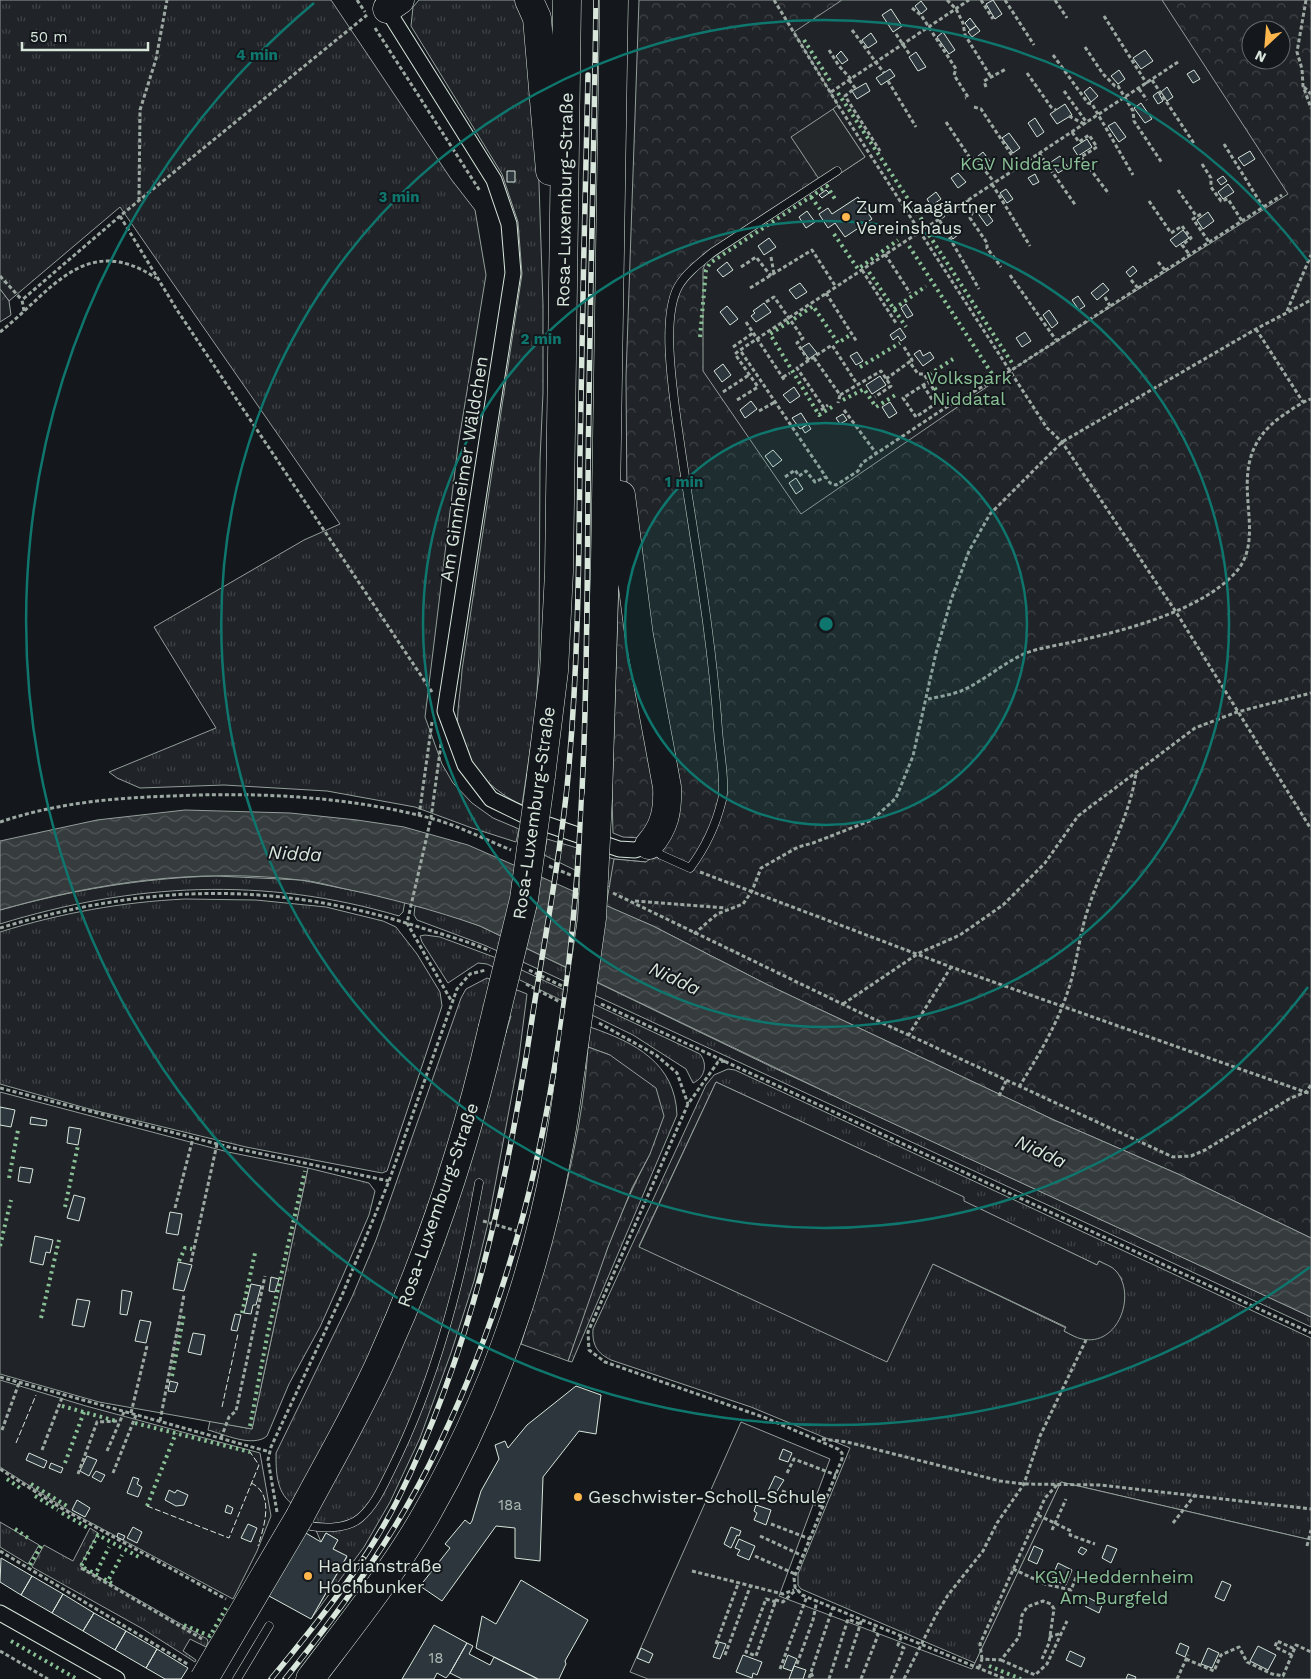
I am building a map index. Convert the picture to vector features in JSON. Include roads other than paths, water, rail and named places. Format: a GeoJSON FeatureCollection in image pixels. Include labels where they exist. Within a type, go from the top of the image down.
{"type":"FeatureCollection","features":[{"type":"Feature","properties":{"kind":"highway"},"geometry":{"type":"LineString","coordinates":[[529,0],[537,18],[540,42],[543,93],[563,287]]}},
{"type":"Feature","properties":{"kind":"highway","name":"Rosa-Luxemburg-Straße"},"geometry":{"type":"LineString","coordinates":[[198,1673],[380,1362],[413,1284],[442,1206],[475,1104],[524,899],[554,671],[559,572],[568,0]]}},
{"type":"Feature","properties":{"kind":"highway"},"geometry":{"type":"LineString","coordinates":[[310,1679],[389,1570],[427,1513],[458,1453],[487,1390],[510,1332],[537,1244],[557,1157],[592,918],[598,799],[603,662],[614,0]]}},
{"type":"Feature","properties":{"kind":"highway"},"geometry":{"type":"LineString","coordinates":[[613,38],[620,0]]}},
{"type":"Feature","properties":{"kind":"highway"},"geometry":{"type":"LineString","coordinates":[[608,375],[624,526],[638,626],[667,787],[668,808],[665,820],[649,845]]}},
{"type":"Feature","properties":{"kind":"street","name":"Am Ginnheimer Wäldchen"},"geometry":{"type":"LineString","coordinates":[[384,6],[494,180],[509,224],[513,273],[439,715],[465,765],[491,799],[534,820],[619,849],[635,850],[649,845]]}},
{"type":"Feature","properties":{"kind":"street"},"geometry":{"type":"LineString","coordinates":[[0,1613],[117,1679]]}},
{"type":"Feature","properties":{"kind":"lane"},"geometry":{"type":"LineString","coordinates":[[649,845],[661,855],[690,868],[700,854],[712,830],[722,798],[714,670],[688,510],[672,386],[671,312],[678,287],[700,262],[837,172]]}},
{"type":"Feature","properties":{"kind":"lane"},"geometry":{"type":"LineString","coordinates":[[289,1517],[315,1528],[343,1526],[360,1518],[376,1499],[407,1438],[439,1348],[464,1264],[479,1183]]}},
{"type":"Feature","properties":{"kind":"lane"},"geometry":{"type":"LineString","coordinates":[[237,1679],[269,1626]]}},
{"type":"Feature","properties":{"kind":"water","name":"Nidda"},"geometry":{"type":"Polygon","coordinates":[[[185,810],[290,813],[404,827],[468,845],[653,926],[768,985],[1054,1120],[1178,1174],[1311,1238],[1311,1317],[849,1103],[480,926],[446,915],[394,900],[310,881],[224,876],[148,880],[111,885],[37,900],[0,910],[0,841],[97,820],[185,810]]]}},
{"type":"Feature","properties":{"kind":"railway"},"geometry":{"type":"LineString","coordinates":[[285,1679],[328,1624],[369,1566],[406,1507],[439,1445],[487,1331],[523,1215],[549,1097],[567,978],[578,857],[584,735],[596,0]]}},
{"type":"Feature","properties":{"kind":"railway"},"geometry":{"type":"LineString","coordinates":[[271,1679],[322,1615],[370,1548],[397,1501],[423,1444],[446,1386],[466,1326],[483,1266],[511,1143],[556,874],[571,745],[576,661],[588,75]]}},
{"type":"Feature","properties":{"kind":"place","name":"Zum Kaagärtner Vereinshaus"},"geometry":{"type":"Point","coordinates":[846,217]}},
{"type":"Feature","properties":{"kind":"place","name":"Geschwister-Scholl-Schule"},"geometry":{"type":"Point","coordinates":[578,1497]}},
{"type":"Feature","properties":{"kind":"place","name":"Hadrianstraße Hochbunker"},"geometry":{"type":"Point","coordinates":[308,1576]}},
{"type":"Feature","properties":{"kind":"park label","name":"KGV Nidda-Ufer"},"geometry":{"type":"Point","coordinates":[1029,164]}},
{"type":"Feature","properties":{"kind":"park label","name":"Volkspark Niddatal"},"geometry":{"type":"Point","coordinates":[969,388]}},
{"type":"Feature","properties":{"kind":"park label","name":"KGV Heddernheim Am Burgfeld"},"geometry":{"type":"Point","coordinates":[1114,1587]}}]}
